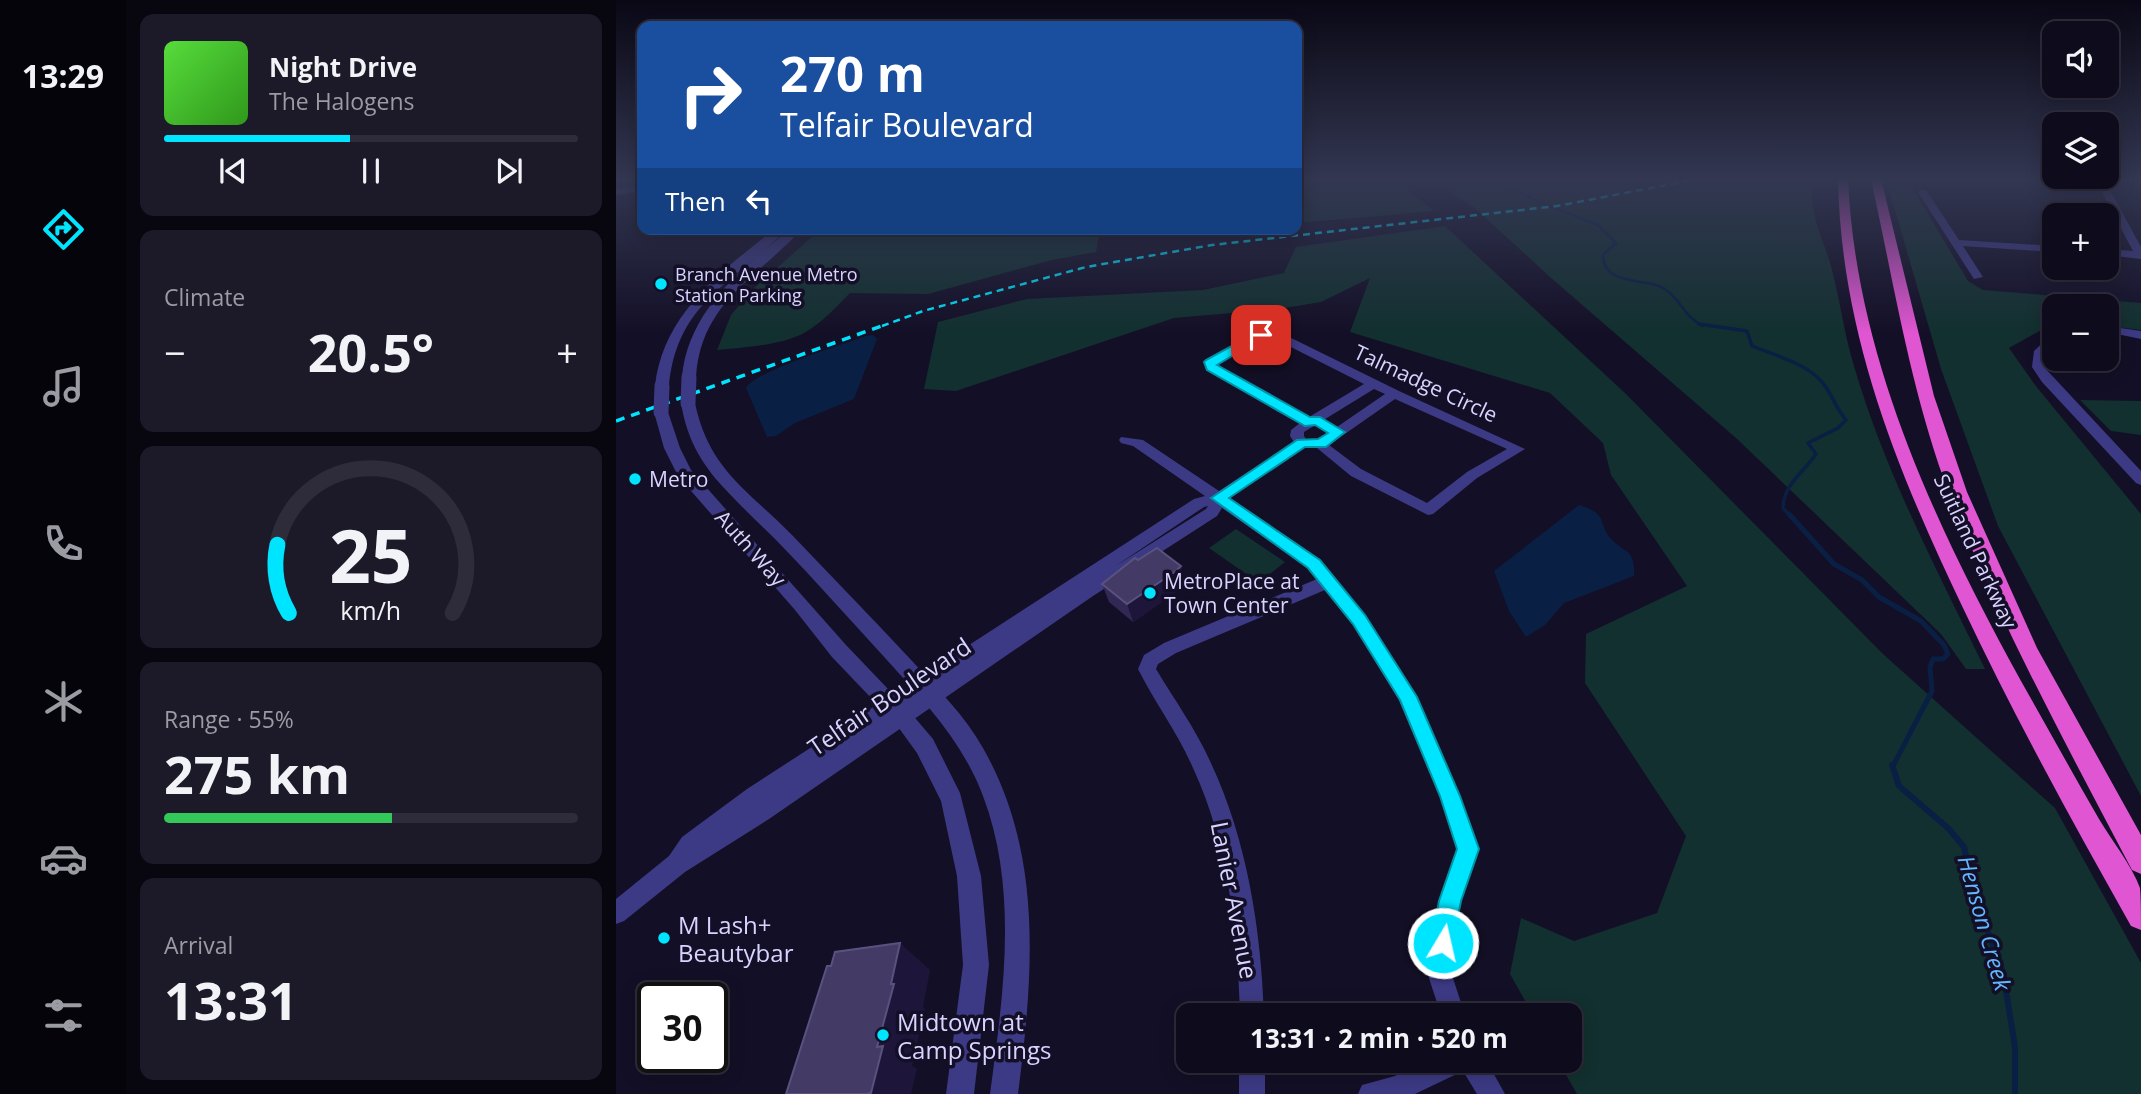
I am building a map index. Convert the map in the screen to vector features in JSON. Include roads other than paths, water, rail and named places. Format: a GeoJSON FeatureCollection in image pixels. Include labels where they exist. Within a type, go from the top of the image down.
{"type":"FeatureCollection","features":[{"type":"Feature","properties":{"kind":"highway","name":"Suitland Parkway"},"geometry":{"type":"LineString","coordinates":[[1845,230],[1859,312],[1879,385],[1911,472],[1953,567],[2010,681],[2141,916]]}},
{"type":"Feature","properties":{"kind":"highway","name":"Suitland Parkway"},"geometry":{"type":"LineString","coordinates":[[1888,230],[1926,396],[1958,492],[2027,650],[2141,861]]}},
{"type":"Feature","properties":{"kind":"street"},"geometry":{"type":"LineString","coordinates":[[1948,230],[1978,277]]}},
{"type":"Feature","properties":{"kind":"street"},"geometry":{"type":"LineString","coordinates":[[2127,230],[2141,255]]}},
{"type":"Feature","properties":{"kind":"street","name":"Auth Way"},"geometry":{"type":"LineString","coordinates":[[775,235],[710,288],[693,310],[667,357],[662,372],[661,412],[672,448],[684,472],[925,746],[952,800],[969,876],[976,965],[960,1094]]}},
{"type":"Feature","properties":{"kind":"street","name":"Auth Way"},"geometry":{"type":"LineString","coordinates":[[790,235],[749,271],[711,315],[693,346],[688,402],[693,429],[710,459],[743,500],[779,533],[931,695],[977,758],[998,808],[1010,857],[1017,927],[1015,1012],[1004,1094]]}},
{"type":"Feature","properties":{"kind":"street"},"geometry":{"type":"LineString","coordinates":[[1956,243],[2042,248]]}},
{"type":"Feature","properties":{"kind":"street"},"geometry":{"type":"LineString","coordinates":[[2119,253],[2141,255]]}},
{"type":"Feature","properties":{"kind":"street"},"geometry":{"type":"LineString","coordinates":[[2119,331],[2141,335]]}},
{"type":"Feature","properties":{"kind":"street","name":"Talmadge Circle"},"geometry":{"type":"LineString","coordinates":[[1312,421],[1212,367],[1210,362],[1261,335],[1277,335],[1394,394],[1518,449],[1472,475],[1428,510],[1349,467],[1329,454],[1321,444]]}},
{"type":"Feature","properties":{"kind":"street"},"geometry":{"type":"LineString","coordinates":[[2042,349],[2038,367],[2046,379],[2141,480]]}},
{"type":"Feature","properties":{"kind":"street"},"geometry":{"type":"LineString","coordinates":[[1374,383],[1298,430],[1297,436],[1302,443],[1321,444],[1394,394]]}},
{"type":"Feature","properties":{"kind":"street"},"geometry":{"type":"LineString","coordinates":[[1312,421],[1338,432]]}},
{"type":"Feature","properties":{"kind":"street"},"geometry":{"type":"LineString","coordinates":[[1126,440],[1138,443],[1314,564],[1359,620],[1408,697],[1450,796],[1468,849],[1450,901],[1438,972],[1449,1003]]}},
{"type":"Feature","properties":{"kind":"street","name":"Telfair Boulevard"},"geometry":{"type":"LineString","coordinates":[[616,914],[677,864],[741,826],[896,712],[931,695],[1121,563],[1212,512],[1219,498],[1302,443]]}},
{"type":"Feature","properties":{"kind":"street","name":"Lanier Avenue"},"geometry":{"type":"LineString","coordinates":[[1252,1003],[1238,886],[1208,776],[1147,669],[1150,660],[1170,648],[1327,582]]}},
{"type":"Feature","properties":{"kind":"street"},"geometry":{"type":"LineString","coordinates":[[1252,1073],[1252,1094]]}},
{"type":"Feature","properties":{"kind":"street"},"geometry":{"type":"LineString","coordinates":[[1371,1094],[1397,1089],[1432,1073]]}},
{"type":"Feature","properties":{"kind":"street"},"geometry":{"type":"LineString","coordinates":[[1479,1073],[1492,1094]]}},
{"type":"Feature","properties":{"kind":"water"},"geometry":{"type":"Polygon","coordinates":[[[873,335],[877,339],[854,399],[795,423],[776,436],[767,437],[746,388],[753,381],[801,359],[873,335]]]}},
{"type":"Feature","properties":{"kind":"water"},"geometry":{"type":"Polygon","coordinates":[[[1579,505],[1595,512],[1612,540],[1629,554],[1633,561],[1634,576],[1564,603],[1545,625],[1526,637],[1509,611],[1494,571],[1579,505]]]}},
{"type":"Feature","properties":{"kind":"waterway","name":"Henson Creek"},"geometry":{"type":"LineString","coordinates":[[1603,230],[1616,243],[1603,255],[1609,271],[1624,279],[1666,290],[1700,324]]}},
{"type":"Feature","properties":{"kind":"waterway","name":"Henson Creek"},"geometry":{"type":"LineString","coordinates":[[1700,324],[1747,331],[1752,346],[1789,360],[1815,375],[1846,420],[1838,428],[1808,443],[1816,454],[1786,492],[1783,508],[1790,516]]}},
{"type":"Feature","properties":{"kind":"waterway","name":"Henson Creek"},"geometry":{"type":"LineString","coordinates":[[1789,514],[1834,564],[1862,580],[1879,597],[1921,621],[1944,645],[1948,654],[1943,659],[1933,659],[1930,667],[1932,691],[1893,766]]}},
{"type":"Feature","properties":{"kind":"waterway","name":"Henson Creek"},"geometry":{"type":"LineString","coordinates":[[1892,765],[1899,786],[1948,828],[1964,847],[1977,903],[2003,972],[2015,1047],[2015,1094]]}},
{"type":"Feature","properties":{"kind":"railway"},"geometry":{"type":"LineString","coordinates":[[1302,235],[1344,230]]}},
{"type":"Feature","properties":{"kind":"railway"},"geometry":{"type":"LineString","coordinates":[[882,326],[923,311],[1086,267],[1212,245],[1300,235]]}},
{"type":"Feature","properties":{"kind":"railway"},"geometry":{"type":"LineString","coordinates":[[616,421],[887,324]]}},
{"type":"Feature","properties":{"kind":"place","name":"Branch Avenue Metro Station Parking"},"geometry":{"type":"Point","coordinates":[661,284]}},
{"type":"Feature","properties":{"kind":"place","name":"Metro"},"geometry":{"type":"Point","coordinates":[635,479]}},
{"type":"Feature","properties":{"kind":"place","name":"MetroPlace at Town Center"},"geometry":{"type":"Point","coordinates":[1150,593]}},
{"type":"Feature","properties":{"kind":"place","name":"M Lash+ Beautybar"},"geometry":{"type":"Point","coordinates":[664,938]}},
{"type":"Feature","properties":{"kind":"place","name":"Midtown at Camp Springs"},"geometry":{"type":"Point","coordinates":[883,1035]}}]}
